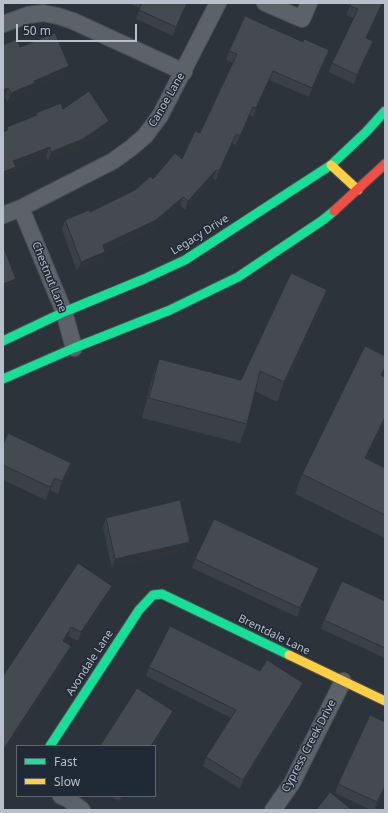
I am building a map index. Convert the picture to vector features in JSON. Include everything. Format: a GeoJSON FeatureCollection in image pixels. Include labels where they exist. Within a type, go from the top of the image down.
{"type":"FeatureCollection","features":[{"type":"Feature","properties":{"kind":"main road","name":"Legacy Drive"},"geometry":{"type":"LineString","coordinates":[[3,341],[64,312],[144,279],[185,260],[331,165],[366,132],[385,111]]}},
{"type":"Feature","properties":{"kind":"main road"},"geometry":{"type":"LineString","coordinates":[[3,379],[74,348],[170,310],[238,278],[323,220],[385,164]]}},
{"type":"Feature","properties":{"kind":"main road"},"geometry":{"type":"LineString","coordinates":[[331,165],[358,190]]}},
{"type":"Feature","properties":{"kind":"main road","name":"Brentdale Lane"},"geometry":{"type":"LineString","coordinates":[[152,595],[162,594],[385,701]]}},
{"type":"Feature","properties":{"kind":"main road","name":"Avondale Lane"},"geometry":{"type":"LineString","coordinates":[[51,745],[139,610],[152,595]]}},
{"type":"Feature","properties":{"kind":"street","name":"Canoe Lane"},"geometry":{"type":"LineString","coordinates":[[3,215],[21,208],[113,161],[145,136],[160,116],[184,72],[218,3]]}},
{"type":"Feature","properties":{"kind":"street"},"geometry":{"type":"LineString","coordinates":[[265,3],[302,19],[309,3]]}},
{"type":"Feature","properties":{"kind":"street"},"geometry":{"type":"LineString","coordinates":[[3,24],[28,14],[43,13],[58,16],[73,21],[184,72]]}},
{"type":"Feature","properties":{"kind":"street","name":"Chestnut Lane"},"geometry":{"type":"LineString","coordinates":[[21,208],[64,312],[74,348]]}},
{"type":"Feature","properties":{"kind":"street","name":"Cypress Creek Drive"},"geometry":{"type":"LineString","coordinates":[[273,810],[292,783],[343,681]]}},
{"type":"Feature","properties":{"kind":"street"},"geometry":{"type":"LineString","coordinates":[[64,797],[68,798],[82,810]]}},
{"type":"Feature","properties":{"kind":"building"},"geometry":{"type":"Polygon","coordinates":[[[142,3],[187,3],[176,27],[139,10],[142,3]]]}},
{"type":"Feature","properties":{"kind":"building"},"geometry":{"type":"Polygon","coordinates":[[[351,3],[382,3],[366,38],[373,41],[357,75],[332,63],[358,9],[350,6],[351,3]]]}},
{"type":"Feature","properties":{"kind":"building"},"geometry":{"type":"Polygon","coordinates":[[[245,16],[303,42],[304,39],[329,50],[312,88],[273,71],[256,108],[253,107],[240,136],[236,134],[219,171],[216,170],[188,201],[183,197],[156,220],[103,245],[105,252],[81,262],[65,220],[89,210],[90,212],[135,190],[151,176],[153,179],[175,153],[182,159],[195,131],[200,133],[237,54],[229,51],[245,16]]]}},
{"type":"Feature","properties":{"kind":"building"},"geometry":{"type":"Polygon","coordinates":[[[55,33],[69,66],[11,93],[8,88],[3,90],[3,45],[17,39],[20,47],[55,33]]]}},
{"type":"Feature","properties":{"kind":"building"},"geometry":{"type":"Polygon","coordinates":[[[89,91],[109,121],[83,139],[51,152],[50,147],[13,161],[16,167],[3,172],[3,132],[8,130],[7,127],[37,115],[36,113],[61,103],[63,109],[89,91]]]}},
{"type":"Feature","properties":{"kind":"building"},"geometry":{"type":"Polygon","coordinates":[[[3,246],[16,279],[3,284],[3,246]]]}},
{"type":"Feature","properties":{"kind":"building"},"geometry":{"type":"Polygon","coordinates":[[[291,273],[327,290],[284,382],[260,371],[247,424],[149,398],[159,359],[241,380],[291,273]]]}},
{"type":"Feature","properties":{"kind":"building"},"geometry":{"type":"Polygon","coordinates":[[[365,346],[385,356],[385,368],[381,375],[385,377],[385,417],[365,458],[385,468],[385,515],[302,474],[365,346]]]}},
{"type":"Feature","properties":{"kind":"building"},"geometry":{"type":"Polygon","coordinates":[[[8,433],[71,463],[62,481],[55,478],[50,487],[3,465],[3,445],[8,433]]]}},
{"type":"Feature","properties":{"kind":"building"},"geometry":{"type":"Polygon","coordinates":[[[180,500],[190,542],[115,559],[106,518],[180,500]]]}},
{"type":"Feature","properties":{"kind":"building"},"geometry":{"type":"Polygon","coordinates":[[[214,519],[319,568],[300,608],[195,559],[214,519]]]}},
{"type":"Feature","properties":{"kind":"building"},"geometry":{"type":"Polygon","coordinates":[[[78,563],[112,586],[81,632],[71,627],[63,641],[71,646],[3,750],[3,676],[78,563]]]}},
{"type":"Feature","properties":{"kind":"building"},"geometry":{"type":"Polygon","coordinates":[[[342,581],[385,601],[385,648],[324,620],[342,581]]]}},
{"type":"Feature","properties":{"kind":"building"},"geometry":{"type":"Polygon","coordinates":[[[170,626],[260,671],[267,660],[303,683],[243,780],[206,757],[236,710],[149,667],[170,626]]]}},
{"type":"Feature","properties":{"kind":"building"},"geometry":{"type":"Polygon","coordinates":[[[137,688],[173,711],[152,745],[101,745],[137,688]]]}},
{"type":"Feature","properties":{"kind":"building"},"geometry":{"type":"Polygon","coordinates":[[[370,715],[385,722],[385,786],[377,802],[338,784],[370,715]]]}},
{"type":"Feature","properties":{"kind":"building"},"geometry":{"type":"Polygon","coordinates":[[[330,792],[352,810],[316,810],[330,792]]]}},
{"type":"Feature","properties":{"kind":"traffic: fast"},"geometry":{"type":"LineString","coordinates":[[3,341],[64,312],[144,279],[185,260],[331,165],[366,132],[385,111]]}},
{"type":"Feature","properties":{"kind":"traffic: fast"},"geometry":{"type":"LineString","coordinates":[[3,379],[74,348],[170,310],[238,277],[334,211]]}},
{"type":"Feature","properties":{"kind":"traffic: fast"},"geometry":{"type":"LineString","coordinates":[[51,745],[139,610],[153,595],[162,594],[289,655]]}},
{"type":"Feature","properties":{"kind":"traffic: slow"},"geometry":{"type":"LineString","coordinates":[[331,165],[358,190]]}},
{"type":"Feature","properties":{"kind":"traffic: slow"},"geometry":{"type":"LineString","coordinates":[[289,655],[385,701]]}},
{"type":"Feature","properties":{"kind":"traffic: jam"},"geometry":{"type":"LineString","coordinates":[[334,211],[385,164]]}}]}
